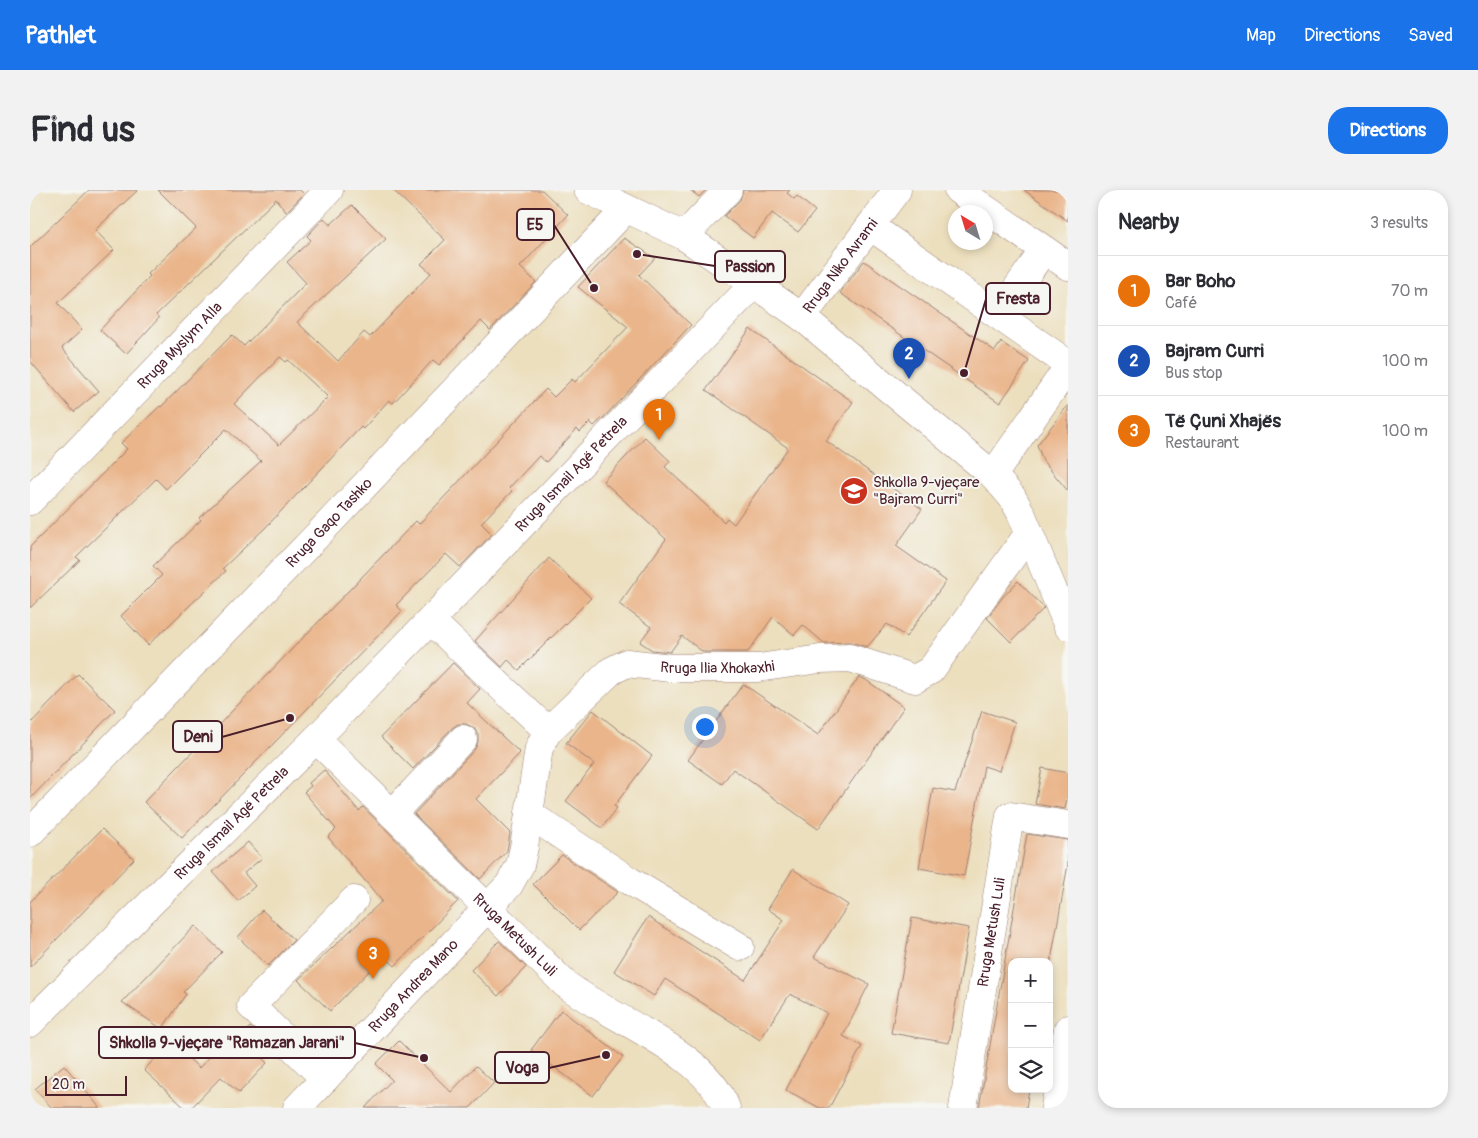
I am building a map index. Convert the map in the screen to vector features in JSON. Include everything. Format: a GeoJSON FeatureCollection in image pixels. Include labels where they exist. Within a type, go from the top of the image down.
{"type":"FeatureCollection","features":[{"type":"Feature","properties":{"kind":"street","name":"Rruga Myslym Alla"},"geometry":{"type":"LineString","coordinates":[[30,501],[329,190]]}},
{"type":"Feature","properties":{"kind":"street"},"geometry":{"type":"LineString","coordinates":[[684,236],[728,190]]}},
{"type":"Feature","properties":{"kind":"street","name":"Rruga Niko Avrami"},"geometry":{"type":"LineString","coordinates":[[802,318],[897,190]]}},
{"type":"Feature","properties":{"kind":"street"},"geometry":{"type":"LineString","coordinates":[[958,190],[1068,266]]}},
{"type":"Feature","properties":{"kind":"street","name":"Rruga Niko Avrami"},"geometry":{"type":"LineString","coordinates":[[593,191],[626,209],[684,236],[802,318],[993,475],[1012,497],[1068,626]]}},
{"type":"Feature","properties":{"kind":"street","name":"Rruga Gaqo Tashko"},"geometry":{"type":"LineString","coordinates":[[30,833],[330,522],[626,209]]}},
{"type":"Feature","properties":{"kind":"street"},"geometry":{"type":"LineString","coordinates":[[870,226],[1068,365],[993,475]]}},
{"type":"Feature","properties":{"kind":"street"},"geometry":{"type":"LineString","coordinates":[[998,316],[1044,250]]}},
{"type":"Feature","properties":{"kind":"street","name":"Rruga Ismail Agë Petrela"},"geometry":{"type":"LineString","coordinates":[[30,1023],[316,739],[754,284]]}},
{"type":"Feature","properties":{"kind":"street","name":"Rruga Ilia Xhokaxhi"},"geometry":{"type":"LineString","coordinates":[[487,907],[509,884],[520,865],[539,748],[548,730],[611,671],[627,663],[671,668],[758,668],[820,659],[850,658],[915,679],[931,670],[1029,533]]}},
{"type":"Feature","properties":{"kind":"street"},"geometry":{"type":"LineString","coordinates":[[431,621],[548,730]]}},
{"type":"Feature","properties":{"kind":"street","name":"Rruga Metush Luli"},"geometry":{"type":"LineString","coordinates":[[316,739],[564,983],[580,996],[679,1054],[700,1070],[712,1082],[726,1108]]}},
{"type":"Feature","properties":{"kind":"street"},"geometry":{"type":"LineString","coordinates":[[392,814],[463,739]]}},
{"type":"Feature","properties":{"kind":"street"},"geometry":{"type":"LineString","coordinates":[[529,814],[630,881],[740,946]]}},
{"type":"Feature","properties":{"kind":"street","name":"Rruga Metush Luli"},"geometry":{"type":"LineString","coordinates":[[963,1108],[1010,816],[1068,825]]}},
{"type":"Feature","properties":{"kind":"street"},"geometry":{"type":"LineString","coordinates":[[325,1078],[251,1006],[354,900]]}},
{"type":"Feature","properties":{"kind":"street","name":"Rruga Andrea Mano"},"geometry":{"type":"LineString","coordinates":[[297,1108],[487,907]]}},
{"type":"Feature","properties":{"kind":"street"},"geometry":{"type":"LineString","coordinates":[[1055,1108],[1068,1028]]}},
{"type":"Feature","properties":{"kind":"building"},"geometry":{"type":"Polygon","coordinates":[[[89,190],[138,190],[95,230],[114,250],[58,303],[82,330],[62,348],[99,391],[74,412],[30,361],[30,247],[89,190]]]}},
{"type":"Feature","properties":{"kind":"building"},"geometry":{"type":"Polygon","coordinates":[[[158,190],[300,190],[304,194],[286,212],[276,199],[156,315],[159,318],[126,354],[100,330],[150,276],[148,274],[196,228],[158,190]]]}},
{"type":"Feature","properties":{"kind":"building"},"geometry":{"type":"Polygon","coordinates":[[[393,190],[542,190],[568,215],[520,267],[536,282],[490,330],[481,321],[439,365],[433,360],[393,403],[389,400],[363,429],[361,427],[266,527],[223,568],[226,571],[148,645],[121,616],[162,575],[153,566],[201,520],[199,518],[261,461],[226,429],[166,489],[156,479],[76,557],[80,560],[30,608],[30,547],[127,449],[121,443],[161,407],[232,335],[244,346],[306,283],[287,262],[311,240],[307,236],[324,218],[330,225],[352,205],[386,239],[297,322],[338,361],[364,332],[370,337],[431,273],[421,264],[445,240],[393,190]],[[280,357],[234,404],[279,445],[328,397],[288,360],[286,362],[280,357]]]}},
{"type":"Feature","properties":{"kind":"building"},"geometry":{"type":"Polygon","coordinates":[[[690,190],[706,190],[699,197],[690,190]]]}},
{"type":"Feature","properties":{"kind":"building"},"geometry":{"type":"Polygon","coordinates":[[[743,190],[790,190],[787,193],[794,199],[797,196],[815,211],[798,232],[772,213],[753,238],[724,216],[740,200],[743,190]]]}},
{"type":"Feature","properties":{"kind":"building"},"geometry":{"type":"Polygon","coordinates":[[[1024,190],[1068,190],[1068,221],[1024,190]]]}},
{"type":"Feature","properties":{"kind":"building"},"geometry":{"type":"Polygon","coordinates":[[[624,238],[655,258],[639,275],[691,325],[594,426],[590,422],[580,432],[577,429],[546,462],[539,456],[509,488],[512,491],[481,523],[492,534],[460,567],[446,554],[396,605],[402,611],[182,838],[144,802],[416,521],[419,524],[546,389],[554,397],[572,379],[575,382],[628,327],[578,287],[624,238]]]}},
{"type":"Feature","properties":{"kind":"building"},"geometry":{"type":"Polygon","coordinates":[[[864,261],[995,351],[1001,342],[1029,361],[1000,403],[840,293],[864,261]]]}},
{"type":"Feature","properties":{"kind":"building"},"geometry":{"type":"Polygon","coordinates":[[[750,329],[853,402],[826,441],[922,509],[896,546],[946,581],[906,637],[887,624],[867,647],[850,642],[824,643],[803,625],[794,635],[773,617],[748,652],[703,652],[682,636],[670,652],[652,650],[640,642],[651,627],[619,604],[666,539],[603,481],[645,437],[670,461],[665,467],[724,522],[727,518],[734,524],[788,448],[706,390],[750,329]]]}},
{"type":"Feature","properties":{"kind":"building"},"geometry":{"type":"Polygon","coordinates":[[[1068,405],[1068,491],[1043,461],[1037,445],[1068,405]]]}},
{"type":"Feature","properties":{"kind":"building"},"geometry":{"type":"Polygon","coordinates":[[[549,558],[591,598],[519,670],[508,660],[502,667],[475,641],[549,558]]]}},
{"type":"Feature","properties":{"kind":"building"},"geometry":{"type":"Polygon","coordinates":[[[1018,581],[1044,608],[1011,642],[987,618],[1018,581]]]}},
{"type":"Feature","properties":{"kind":"building"},"geometry":{"type":"Polygon","coordinates":[[[453,663],[480,689],[467,703],[520,753],[476,799],[510,833],[507,851],[480,879],[414,814],[475,749],[478,742],[478,734],[474,728],[466,724],[458,724],[452,728],[413,769],[381,737],[453,663]]]}},
{"type":"Feature","properties":{"kind":"building"},"geometry":{"type":"Polygon","coordinates":[[[78,674],[115,710],[30,799],[30,724],[78,674]]]}},
{"type":"Feature","properties":{"kind":"building"},"geometry":{"type":"Polygon","coordinates":[[[859,677],[904,707],[818,829],[733,769],[722,784],[688,760],[743,684],[818,735],[859,677]]]}},
{"type":"Feature","properties":{"kind":"building"},"geometry":{"type":"Polygon","coordinates":[[[593,710],[652,756],[614,806],[617,808],[602,828],[566,801],[594,764],[566,743],[593,710]]]}},
{"type":"Feature","properties":{"kind":"building"},"geometry":{"type":"Polygon","coordinates":[[[982,711],[1015,722],[999,771],[984,766],[964,876],[919,868],[933,788],[955,792],[982,711]]]}},
{"type":"Feature","properties":{"kind":"building"},"geometry":{"type":"Polygon","coordinates":[[[1042,768],[1068,773],[1068,793],[1065,809],[1035,804],[1042,768]]]}},
{"type":"Feature","properties":{"kind":"building"},"geometry":{"type":"Polygon","coordinates":[[[324,770],[359,811],[363,807],[458,901],[395,966],[384,956],[330,1011],[298,980],[382,901],[328,837],[336,829],[304,792],[311,786],[309,783],[324,770]]]}},
{"type":"Feature","properties":{"kind":"building"},"geometry":{"type":"Polygon","coordinates":[[[102,829],[134,859],[30,967],[30,902],[102,829]]]}},
{"type":"Feature","properties":{"kind":"building"},"geometry":{"type":"Polygon","coordinates":[[[1027,834],[1068,840],[1068,864],[1051,958],[1008,958],[1008,1093],[1028,1093],[1026,1108],[979,1108],[1027,834]]]}},
{"type":"Feature","properties":{"kind":"building"},"geometry":{"type":"Polygon","coordinates":[[[248,842],[262,858],[244,873],[255,886],[238,901],[213,872],[248,842]]]}},
{"type":"Feature","properties":{"kind":"building"},"geometry":{"type":"Polygon","coordinates":[[[562,855],[618,892],[579,930],[533,884],[562,855]]]}},
{"type":"Feature","properties":{"kind":"building"},"geometry":{"type":"Polygon","coordinates":[[[793,869],[848,905],[814,957],[869,984],[843,1036],[862,1046],[829,1108],[820,1108],[786,1090],[827,1013],[790,994],[760,1040],[665,979],[654,996],[614,971],[648,917],[745,980],[784,920],[768,909],[793,869]]]}},
{"type":"Feature","properties":{"kind":"building"},"geometry":{"type":"Polygon","coordinates":[[[262,910],[294,940],[268,966],[238,937],[262,910]]]}},
{"type":"Feature","properties":{"kind":"building"},"geometry":{"type":"Polygon","coordinates":[[[912,918],[969,928],[949,1043],[891,1033],[912,918]]]}},
{"type":"Feature","properties":{"kind":"building"},"geometry":{"type":"Polygon","coordinates":[[[195,926],[222,952],[183,992],[186,994],[162,1029],[122,1002],[195,926]]]}},
{"type":"Feature","properties":{"kind":"building"},"geometry":{"type":"Polygon","coordinates":[[[499,941],[526,967],[498,996],[471,970],[499,941]]]}},
{"type":"Feature","properties":{"kind":"building"},"geometry":{"type":"Polygon","coordinates":[[[561,1010],[623,1057],[593,1096],[531,1050],[561,1010]]]}},
{"type":"Feature","properties":{"kind":"building"},"geometry":{"type":"Polygon","coordinates":[[[250,1027],[272,1048],[262,1058],[267,1063],[239,1093],[221,1077],[191,1108],[185,1108],[144,1070],[171,1042],[199,1068],[219,1047],[225,1053],[250,1027]]]}},
{"type":"Feature","properties":{"kind":"building"},"geometry":{"type":"Polygon","coordinates":[[[399,1041],[451,1092],[476,1066],[494,1083],[470,1108],[365,1108],[392,1080],[376,1064],[399,1041]]]}},
{"type":"Feature","properties":{"kind":"building"},"geometry":{"type":"Polygon","coordinates":[[[64,1065],[100,1108],[52,1108],[35,1089],[64,1065]]]}},
{"type":"Feature","properties":{"kind":"place","name":"Passion"},"geometry":{"type":"Point","coordinates":[637,254]}},
{"type":"Feature","properties":{"kind":"place","name":"E5"},"geometry":{"type":"Point","coordinates":[594,288]}},
{"type":"Feature","properties":{"kind":"place","name":"Fresta"},"geometry":{"type":"Point","coordinates":[964,373]}},
{"type":"Feature","properties":{"kind":"place","name":"Bajram Curri"},"geometry":{"type":"Point","coordinates":[909,379]}},
{"type":"Feature","properties":{"kind":"place","name":"Bar Boho"},"geometry":{"type":"Point","coordinates":[659,440]}},
{"type":"Feature","properties":{"kind":"place","name":"Shkolla 9-vjeçare \"Bajram Curri\""},"geometry":{"type":"Point","coordinates":[854,491]}},
{"type":"Feature","properties":{"kind":"place","name":"Deni"},"geometry":{"type":"Point","coordinates":[290,718]}},
{"type":"Feature","properties":{"kind":"place","name":"Të Çuni Xhajës"},"geometry":{"type":"Point","coordinates":[373,979]}},
{"type":"Feature","properties":{"kind":"place","name":"Voga"},"geometry":{"type":"Point","coordinates":[606,1055]}},
{"type":"Feature","properties":{"kind":"place","name":"Shkolla 9-vjeçare \"Ramazan Jarani\""},"geometry":{"type":"Point","coordinates":[424,1058]}}]}
